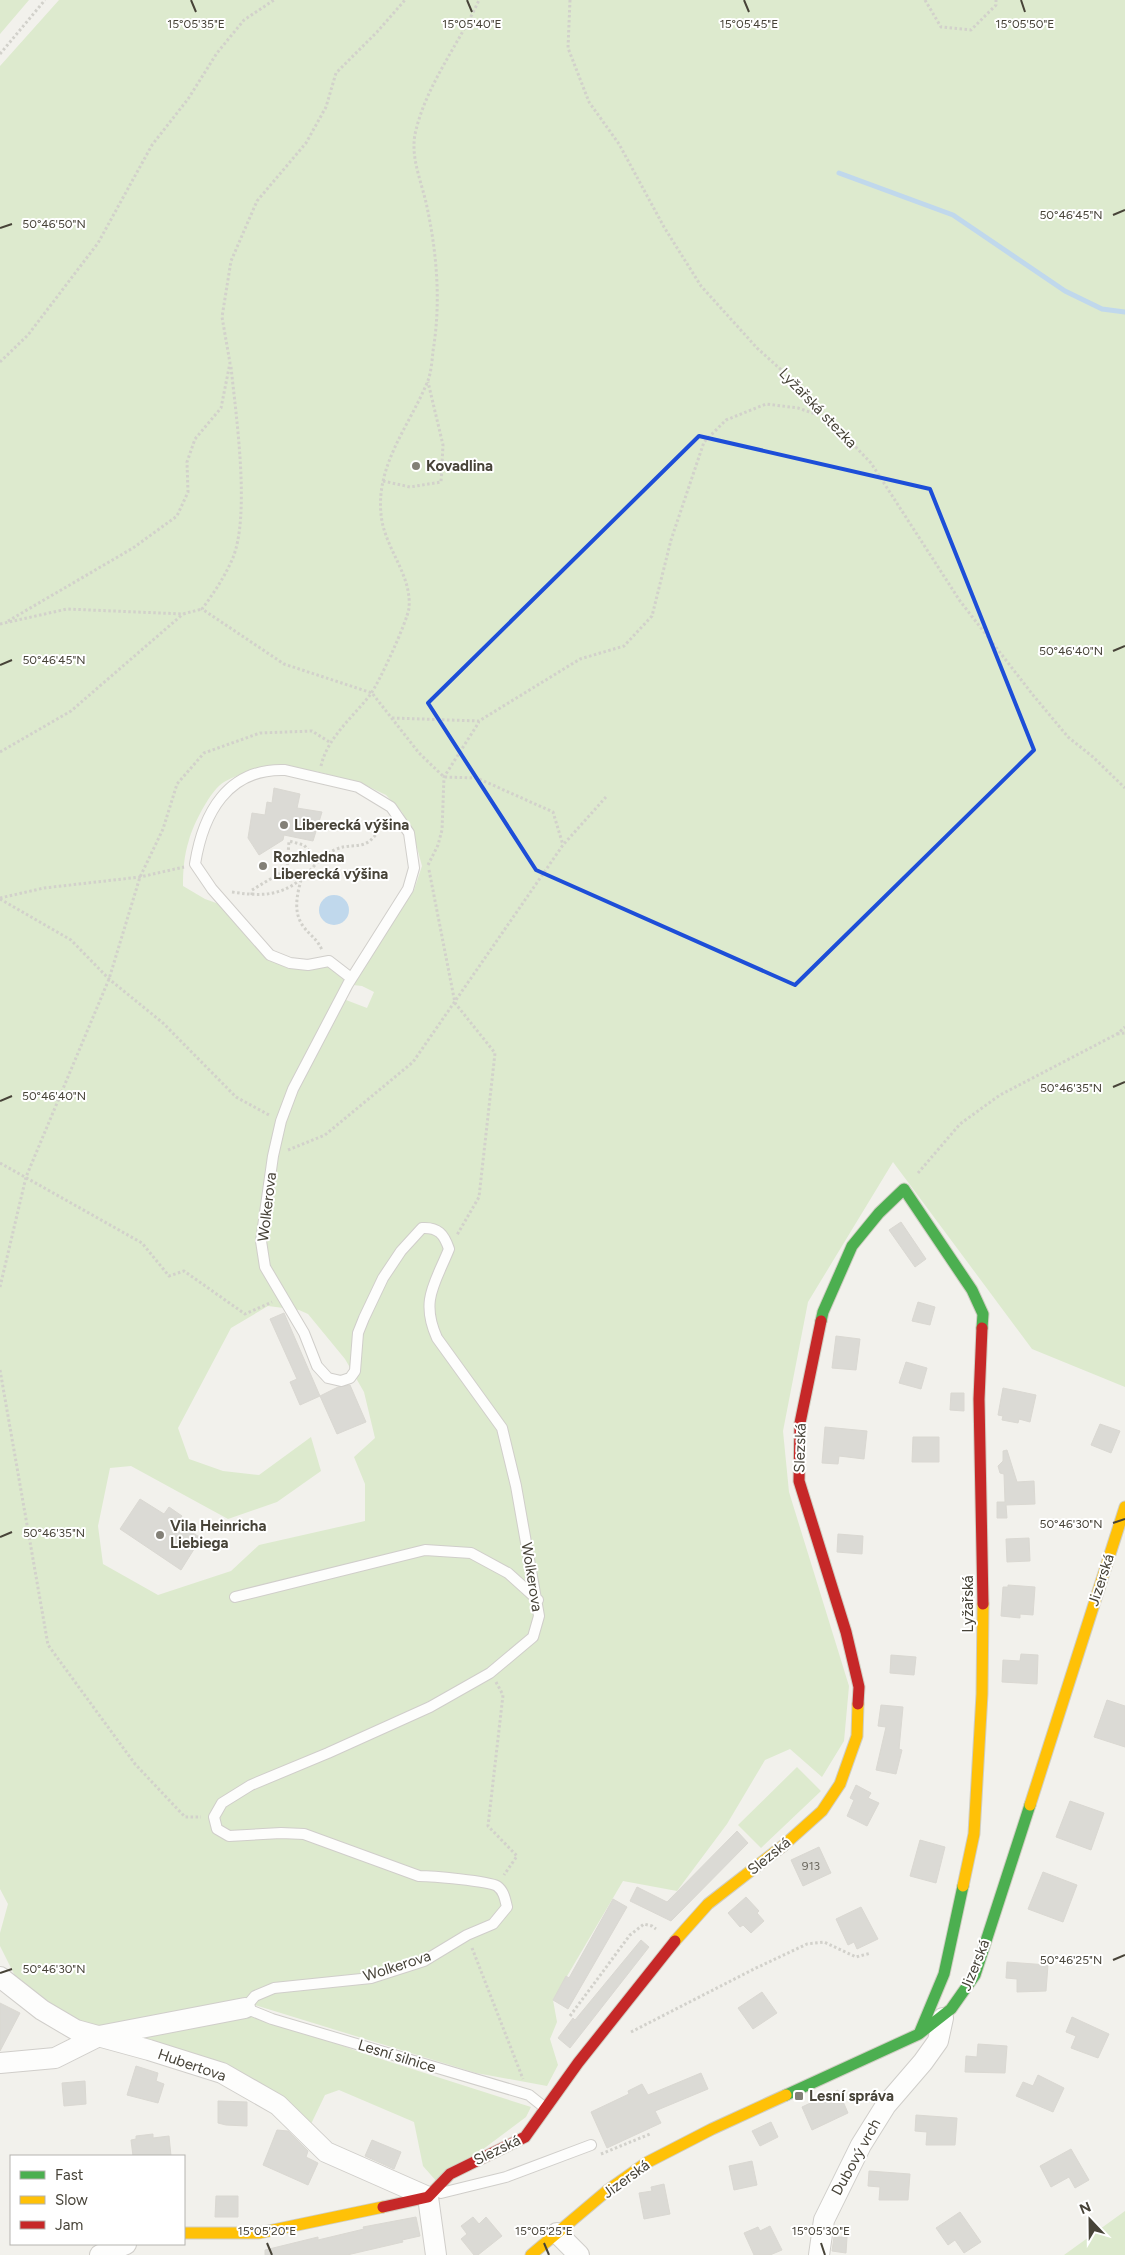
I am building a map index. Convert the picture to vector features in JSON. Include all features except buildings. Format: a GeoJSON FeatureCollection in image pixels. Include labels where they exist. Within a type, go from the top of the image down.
{"type":"FeatureCollection","features":[{"type":"Feature","properties":{"kind":"street","name":"Slezská"},"geometry":{"type":"LineString","coordinates":[[428,2197],[450,2174],[525,2137],[545,2108],[667,1949],[708,1904],[784,1845],[822,1811],[840,1784],[857,1736],[860,1687],[846,1632],[800,1481],[800,1423],[823,1312],[848,1254],[852,1246],[879,1213],[904,1189]]}},
{"type":"Feature","properties":{"kind":"street","name":"Lyžařská"},"geometry":{"type":"LineString","coordinates":[[904,1189],[972,1290],[983,1314],[978,1399],[983,1573],[982,1694],[974,1834],[944,1974],[919,2034]]}},
{"type":"Feature","properties":{"kind":"street","name":"Jizerská"},"geometry":{"type":"LineString","coordinates":[[531,2255],[608,2190],[646,2163],[712,2129],[919,2034],[944,2018],[957,2005],[974,1975],[1125,1507]]}},
{"type":"Feature","properties":{"kind":"street","name":"Hubertova"},"geometry":{"type":"LineString","coordinates":[[0,1977],[42,2010],[76,2030],[222,2073],[278,2105],[326,2152],[428,2197]]}},
{"type":"Feature","properties":{"kind":"street"},"geometry":{"type":"LineString","coordinates":[[0,2063],[55,2058],[99,2036],[246,2008]]}},
{"type":"Feature","properties":{"kind":"street","name":"Dubový vrch"},"geometry":{"type":"LineString","coordinates":[[819,2255],[824,2220],[842,2180],[886,2105],[923,2062],[938,2041],[944,2018]]}},
{"type":"Feature","properties":{"kind":"street"},"geometry":{"type":"LineString","coordinates":[[185,2233],[259,2233],[428,2197],[436,2255]]}},
{"type":"Feature","properties":{"kind":"street"},"geometry":{"type":"LineString","coordinates":[[557,2233],[579,2255]]}},
{"type":"Feature","properties":{"kind":"street"},"geometry":{"type":"LineString","coordinates":[[100,2255],[124,2245]]}},
{"type":"Feature","properties":{"kind":"lane","name":"Wolkerova"},"geometry":{"type":"LineString","coordinates":[[214,1817],[222,1803],[251,1785],[430,1707],[490,1673],[533,1637],[539,1616],[538,1600],[516,1486],[502,1428],[437,1338],[432,1325],[428,1306],[431,1293],[449,1249],[444,1236],[434,1228],[422,1228],[412,1236],[383,1278],[364,1318],[358,1333],[355,1371],[350,1378],[341,1382],[328,1378],[317,1366],[304,1333],[284,1296],[265,1267],[261,1242],[280,1121],[293,1089],[351,978],[408,889],[414,868],[409,834],[391,807],[358,787],[320,773],[273,770],[251,776],[223,794],[203,826],[195,864],[212,889],[270,955],[290,963],[308,964],[329,961]]}},
{"type":"Feature","properties":{"kind":"lane"},"geometry":{"type":"LineString","coordinates":[[329,961],[351,978]]}},
{"type":"Feature","properties":{"kind":"lane"},"geometry":{"type":"LineString","coordinates":[[235,1597],[425,1550],[472,1552],[508,1573],[538,1600]]}},
{"type":"Feature","properties":{"kind":"lane"},"geometry":{"type":"LineString","coordinates":[[214,1817],[218,1829],[229,1836],[281,1833],[304,1834],[419,1876],[496,1886]]}},
{"type":"Feature","properties":{"kind":"lane","name":"Wolkerova"},"geometry":{"type":"LineString","coordinates":[[246,2008],[254,1996],[274,1988],[371,1978],[424,1961],[467,1935],[493,1924],[507,1907],[504,1894],[496,1886]]}},
{"type":"Feature","properties":{"kind":"lane","name":"Lesní silnice"},"geometry":{"type":"LineString","coordinates":[[246,2008],[272,2019],[529,2095],[545,2108]]}},
{"type":"Feature","properties":{"kind":"lane"},"geometry":{"type":"LineString","coordinates":[[428,2197],[506,2177],[591,2144]]}},
{"type":"Feature","properties":{"kind":"path"},"geometry":{"type":"LineString","coordinates":[[0,54],[45,0]]}},
{"type":"Feature","properties":{"kind":"path"},"geometry":{"type":"LineString","coordinates":[[0,362],[28,335],[98,243],[152,145],[188,99],[217,53],[244,20],[274,0]]}},
{"type":"Feature","properties":{"kind":"path"},"geometry":{"type":"LineString","coordinates":[[0,624],[67,609],[183,614],[202,609],[233,559],[240,522],[240,476],[230,363],[222,317],[231,261],[257,201],[306,143],[326,107],[336,73],[377,32],[405,0]]}},
{"type":"Feature","properties":{"kind":"path"},"geometry":{"type":"LineString","coordinates":[[320,773],[323,756],[331,743],[372,693],[401,633],[409,609],[407,584],[386,537],[381,514],[382,481],[389,458],[428,381],[434,339],[438,269],[427,206],[416,167],[415,132],[422,112],[445,63],[479,0]]}},
{"type":"Feature","properties":{"kind":"path","name":"Lyžařská stezka"},"geometry":{"type":"LineString","coordinates":[[570,0],[568,48],[590,102],[619,144],[664,227],[700,286],[757,348],[809,395],[870,463],[960,601],[1033,695],[1068,736],[1125,788]]}},
{"type":"Feature","properties":{"kind":"path"},"geometry":{"type":"LineString","coordinates":[[925,0],[941,27],[971,30],[996,5],[996,0]]}},
{"type":"Feature","properties":{"kind":"path"},"geometry":{"type":"LineString","coordinates":[[8,622],[133,548],[178,516],[188,492],[187,462],[195,439],[221,408],[230,363]]}},
{"type":"Feature","properties":{"kind":"path"},"geometry":{"type":"LineString","coordinates":[[382,481],[410,487],[441,482],[443,445],[428,381]]}},
{"type":"Feature","properties":{"kind":"path"},"geometry":{"type":"LineString","coordinates":[[449,1249],[479,1197],[495,1052],[455,1003],[428,865],[438,845],[442,830],[444,777],[479,721],[580,659],[624,646],[652,616],[671,540],[704,442],[726,420],[766,404],[798,408],[828,418]]}},
{"type":"Feature","properties":{"kind":"path"},"geometry":{"type":"LineString","coordinates":[[202,609],[284,664],[372,693],[420,754],[444,777],[477,778],[553,812],[563,845]]}},
{"type":"Feature","properties":{"kind":"path"},"geometry":{"type":"LineString","coordinates":[[0,752],[71,711],[183,614]]}},
{"type":"Feature","properties":{"kind":"path"},"geometry":{"type":"LineString","coordinates":[[392,718],[479,721]]}},
{"type":"Feature","properties":{"kind":"path"},"geometry":{"type":"LineString","coordinates":[[0,1287],[26,1177],[109,979],[140,877],[163,829],[176,784],[204,753],[260,733],[312,731],[331,743]]}},
{"type":"Feature","properties":{"kind":"path"},"geometry":{"type":"LineString","coordinates":[[274,1156],[326,1135],[413,1062],[563,845],[606,797]]}},
{"type":"Feature","properties":{"kind":"path"},"geometry":{"type":"LineString","coordinates":[[212,889],[252,896],[270,895],[286,890],[302,879],[326,855],[340,847],[356,847],[368,844],[376,836],[391,807]]}},
{"type":"Feature","properties":{"kind":"path"},"geometry":{"type":"LineString","coordinates":[[252,896],[252,890],[287,869],[289,841],[304,845],[318,862]]}},
{"type":"Feature","properties":{"kind":"path"},"geometry":{"type":"LineString","coordinates":[[0,898],[44,888],[140,877],[177,870]]}},
{"type":"Feature","properties":{"kind":"path"},"geometry":{"type":"LineString","coordinates":[[302,879],[297,896],[297,913],[303,926],[317,939],[323,954],[329,961]]}},
{"type":"Feature","properties":{"kind":"path"},"geometry":{"type":"LineString","coordinates":[[0,898],[71,940],[109,979],[163,1023],[236,1097],[280,1121]]}},
{"type":"Feature","properties":{"kind":"path"},"geometry":{"type":"LineString","coordinates":[[904,1189],[960,1124],[1000,1095],[1117,1034],[1125,1027]]}},
{"type":"Feature","properties":{"kind":"path"},"geometry":{"type":"LineString","coordinates":[[1117,1034],[1125,1033]]}},
{"type":"Feature","properties":{"kind":"path"},"geometry":{"type":"LineString","coordinates":[[0,1163],[142,1243],[169,1276],[184,1271],[245,1314],[284,1296]]}},
{"type":"Feature","properties":{"kind":"path"},"geometry":{"type":"LineString","coordinates":[[0,1370],[48,1645],[134,1764],[185,1817],[214,1817]]}},
{"type":"Feature","properties":{"kind":"path"},"geometry":{"type":"LineString","coordinates":[[490,1673],[504,1695],[488,1826],[517,1856],[496,1886]]}},
{"type":"Feature","properties":{"kind":"path"},"geometry":{"type":"LineString","coordinates":[[570,2016],[630,1935],[644,1924],[652,1926],[663,1935],[667,1949]]}},
{"type":"Feature","properties":{"kind":"path"},"geometry":{"type":"LineString","coordinates":[[467,1935],[529,2095]]}},
{"type":"Feature","properties":{"kind":"path"},"geometry":{"type":"LineString","coordinates":[[626,2035],[807,1944],[824,1942],[856,1957],[871,1953]]}},
{"type":"Feature","properties":{"kind":"highlighted area"},"geometry":{"type":"Polygon","coordinates":[[[699,436],[930,489],[1034,750],[795,985],[536,870],[428,703],[699,436]]]}},
{"type":"Feature","properties":{"kind":"green space"},"geometry":{"type":"Polygon","coordinates":[[[0,0],[29,0],[0,34],[0,0]]]}},
{"type":"Feature","properties":{"kind":"green space"},"geometry":{"type":"Polygon","coordinates":[[[59,0],[1125,0],[1125,1387],[1032,1349],[893,1162],[808,1302],[783,1431],[789,1492],[849,1686],[844,1741],[822,1777],[790,1749],[765,1760],[727,1824],[677,1891],[623,1881],[553,2000],[557,2022],[550,2039],[558,2065],[547,2086],[476,2073],[248,2003],[96,2031],[20,1986],[0,1946],[0,1933],[8,1904],[0,1889],[0,66],[59,0]],[[275,765],[236,776],[224,782],[208,799],[198,817],[189,840],[184,863],[183,886],[205,899],[219,904],[268,959],[287,968],[303,968],[321,964],[329,966],[347,983],[414,890],[422,866],[413,833],[402,812],[386,795],[363,784],[319,772],[275,765]],[[353,985],[346,1000],[367,1008],[374,992],[362,986],[353,985]],[[268,1306],[231,1328],[178,1428],[189,1459],[223,1471],[259,1475],[311,1437],[321,1471],[277,1502],[228,1519],[131,1466],[110,1468],[98,1526],[103,1564],[158,1595],[231,1571],[259,1545],[365,1521],[365,1484],[354,1457],[375,1438],[364,1392],[345,1359],[308,1314],[299,1310],[268,1306]]]}},
{"type":"Feature","properties":{"kind":"green space"},"geometry":{"type":"Polygon","coordinates":[[[797,1767],[821,1791],[761,1848],[738,1825],[797,1767]]]}},
{"type":"Feature","properties":{"kind":"green space"},"geometry":{"type":"Polygon","coordinates":[[[245,2014],[272,2019],[362,2053],[531,2107],[526,2117],[438,2183],[423,2166],[414,2122],[339,2090],[325,2095],[311,2124],[127,2037],[245,2014]]]}},
{"type":"Feature","properties":{"kind":"green space"},"geometry":{"type":"Polygon","coordinates":[[[1125,2211],[1125,2255],[1064,2255],[1125,2211]]]}},
{"type":"Feature","properties":{"kind":"water"},"geometry":{"type":"Polygon","coordinates":[[[334,895],[340,896],[348,904],[348,916],[340,924],[334,925],[328,924],[320,916],[319,910],[320,904],[328,896],[334,895]]]}},
{"type":"Feature","properties":{"kind":"waterway"},"geometry":{"type":"LineString","coordinates":[[839,173],[953,215],[1065,291],[1102,309],[1125,312]]}},
{"type":"Feature","properties":{"kind":"traffic: fast"},"geometry":{"type":"LineString","coordinates":[[821,1321],[823,1312],[852,1246],[879,1213],[904,1189],[972,1290],[983,1314],[982,1328]]}},
{"type":"Feature","properties":{"kind":"traffic: fast"},"geometry":{"type":"LineString","coordinates":[[786,2095],[919,2034],[951,2009],[975,1975],[1030,1805]]}},
{"type":"Feature","properties":{"kind":"traffic: fast"},"geometry":{"type":"LineString","coordinates":[[919,2034],[944,1974],[963,1886]]}},
{"type":"Feature","properties":{"kind":"traffic: slow"},"geometry":{"type":"LineString","coordinates":[[1030,1805],[1125,1507]]}},
{"type":"Feature","properties":{"kind":"traffic: slow"},"geometry":{"type":"LineString","coordinates":[[963,1886],[974,1834],[982,1694],[983,1604]]}},
{"type":"Feature","properties":{"kind":"traffic: slow"},"geometry":{"type":"LineString","coordinates":[[675,1941],[708,1904],[784,1845],[822,1811],[840,1784],[857,1736],[858,1704]]}},
{"type":"Feature","properties":{"kind":"traffic: slow"},"geometry":{"type":"LineString","coordinates":[[531,2255],[608,2190],[646,2163],[712,2129],[786,2095]]}},
{"type":"Feature","properties":{"kind":"traffic: slow"},"geometry":{"type":"LineString","coordinates":[[185,2233],[259,2233],[383,2207]]}},
{"type":"Feature","properties":{"kind":"traffic: jam"},"geometry":{"type":"LineString","coordinates":[[821,1321],[800,1423],[799,1481],[846,1632],[859,1687],[858,1704]]}},
{"type":"Feature","properties":{"kind":"traffic: jam"},"geometry":{"type":"LineString","coordinates":[[982,1328],[979,1399],[983,1604]]}},
{"type":"Feature","properties":{"kind":"traffic: jam"},"geometry":{"type":"LineString","coordinates":[[383,2207],[428,2197],[450,2174],[525,2137],[578,2063],[675,1941]]}},
{"type":"Feature","properties":{"kind":"place","name":"Kovadlina"},"geometry":{"type":"Point","coordinates":[416,466]}},
{"type":"Feature","properties":{"kind":"place","name":"Liberecká výšina"},"geometry":{"type":"Point","coordinates":[284,825]}},
{"type":"Feature","properties":{"kind":"place","name":"Rozhledna Liberecká výšina"},"geometry":{"type":"Point","coordinates":[263,866]}},
{"type":"Feature","properties":{"kind":"place","name":"Vila Heinricha Liebiega"},"geometry":{"type":"Point","coordinates":[160,1535]}},
{"type":"Feature","properties":{"kind":"place","name":"Lesní správa"},"geometry":{"type":"Point","coordinates":[799,2096]}}]}
